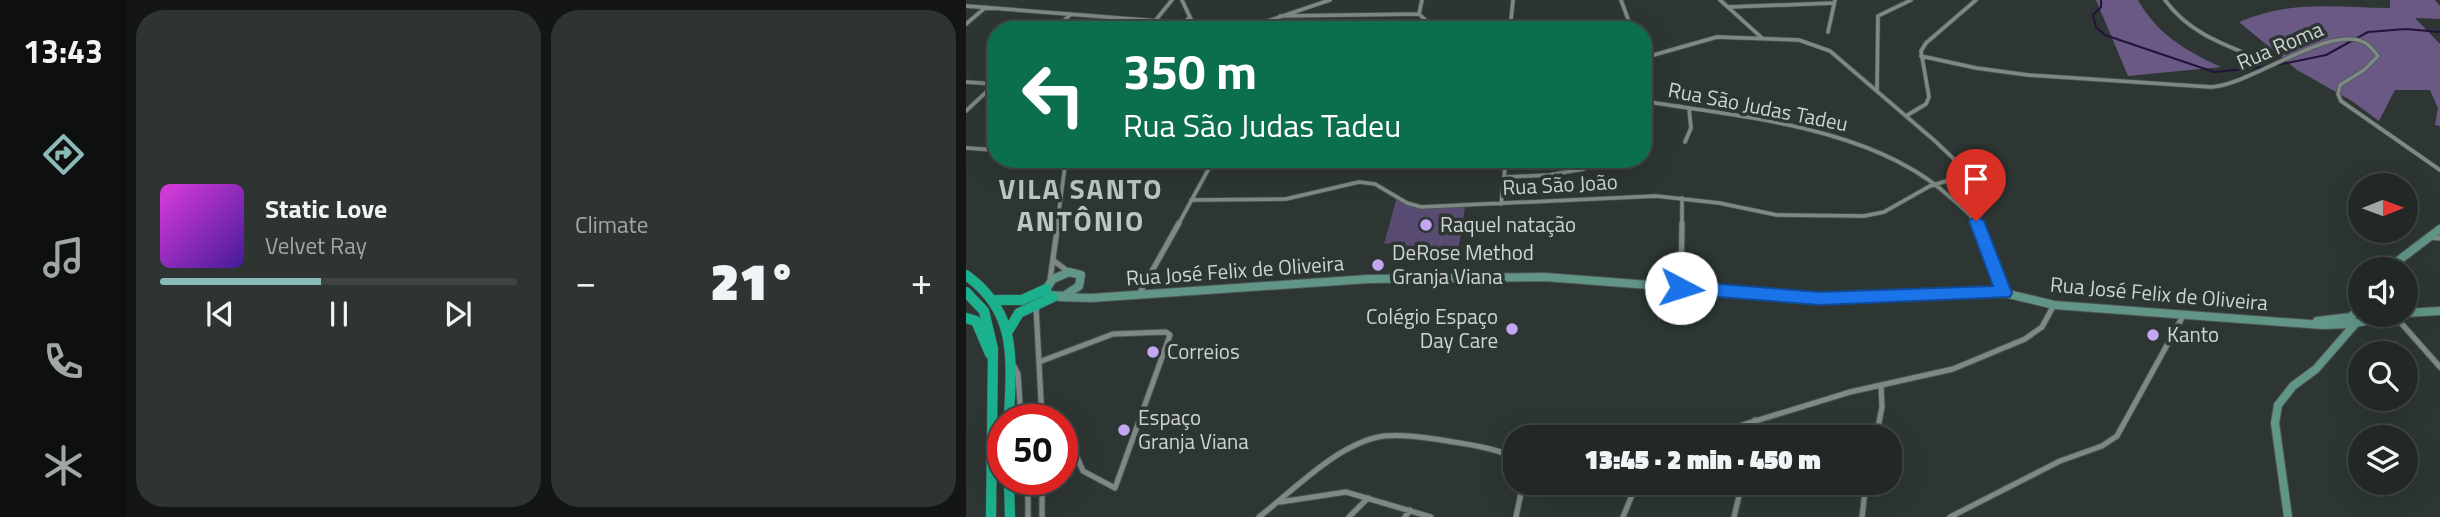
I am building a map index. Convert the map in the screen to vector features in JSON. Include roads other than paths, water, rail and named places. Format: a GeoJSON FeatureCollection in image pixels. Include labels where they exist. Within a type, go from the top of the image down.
{"type":"FeatureCollection","features":[{"type":"Feature","properties":{"kind":"highway"},"geometry":{"type":"LineString","coordinates":[[966,275],[977,281],[996,300],[1007,333],[1011,360],[1010,404]]}},
{"type":"Feature","properties":{"kind":"highway"},"geometry":{"type":"LineString","coordinates":[[996,300],[1015,303],[1052,291]]}},
{"type":"Feature","properties":{"kind":"highway"},"geometry":{"type":"LineString","coordinates":[[1007,333],[1019,313],[1052,291]]}},
{"type":"Feature","properties":{"kind":"highway"},"geometry":{"type":"LineString","coordinates":[[966,292],[978,303],[988,321],[993,363],[991,517]]}},
{"type":"Feature","properties":{"kind":"highway"},"geometry":{"type":"LineString","coordinates":[[966,318],[976,321],[993,363]]}},
{"type":"Feature","properties":{"kind":"highway"},"geometry":{"type":"LineString","coordinates":[[1009,495],[1010,517]]}},
{"type":"Feature","properties":{"kind":"main road"},"geometry":{"type":"LineString","coordinates":[[2403,257],[2440,229]]}},
{"type":"Feature","properties":{"kind":"main road"},"geometry":{"type":"LineString","coordinates":[[1069,272],[1081,275],[1079,286],[1070,293],[1052,291],[1069,272]]}},
{"type":"Feature","properties":{"kind":"main road","name":"Rua José Felix de Oliveira"},"geometry":{"type":"LineString","coordinates":[[1052,291],[1091,298],[1368,279],[1545,277],[1820,299],[2004,293],[2054,305],[2183,316],[2344,325],[2348,323]]}},
{"type":"Feature","properties":{"kind":"main road"},"geometry":{"type":"LineString","coordinates":[[1079,286],[1091,298]]}},
{"type":"Feature","properties":{"kind":"main road"},"geometry":{"type":"LineString","coordinates":[[2418,312],[2439,309]]}},
{"type":"Feature","properties":{"kind":"main road"},"geometry":{"type":"LineString","coordinates":[[2288,517],[2274,414],[2285,394],[2316,369],[2344,325],[2348,323]]}},
{"type":"Feature","properties":{"kind":"street"},"geometry":{"type":"LineString","coordinates":[[966,6],[1155,21],[1172,0]]}},
{"type":"Feature","properties":{"kind":"street"},"geometry":{"type":"LineString","coordinates":[[1182,0],[1192,21]]}},
{"type":"Feature","properties":{"kind":"street"},"geometry":{"type":"LineString","coordinates":[[1311,0],[1314,5]]}},
{"type":"Feature","properties":{"kind":"street"},"geometry":{"type":"LineString","coordinates":[[1266,21],[1330,0]]}},
{"type":"Feature","properties":{"kind":"street"},"geometry":{"type":"LineString","coordinates":[[1419,14],[1422,0]]}},
{"type":"Feature","properties":{"kind":"street"},"geometry":{"type":"LineString","coordinates":[[1511,21],[1513,0]]}},
{"type":"Feature","properties":{"kind":"street"},"geometry":{"type":"LineString","coordinates":[[1621,0],[1629,21]]}},
{"type":"Feature","properties":{"kind":"street"},"geometry":{"type":"LineString","coordinates":[[1720,0],[1763,38]]}},
{"type":"Feature","properties":{"kind":"street"},"geometry":{"type":"LineString","coordinates":[[1877,91],[1878,16],[1911,0]]}},
{"type":"Feature","properties":{"kind":"street"},"geometry":{"type":"LineString","coordinates":[[1906,116],[1926,104],[1929,97],[1921,56],[1926,43],[1976,0]]}},
{"type":"Feature","properties":{"kind":"street"},"geometry":{"type":"LineString","coordinates":[[2165,0],[2177,18],[2196,31],[2257,58]]}},
{"type":"Feature","properties":{"kind":"street"},"geometry":{"type":"LineString","coordinates":[[1728,7],[1787,1],[1835,2],[1829,32]]}},
{"type":"Feature","properties":{"kind":"street"},"geometry":{"type":"LineString","coordinates":[[966,24],[986,7]]}},
{"type":"Feature","properties":{"kind":"street"},"geometry":{"type":"LineString","coordinates":[[1064,21],[1071,14]]}},
{"type":"Feature","properties":{"kind":"street"},"geometry":{"type":"LineString","coordinates":[[1280,16],[1419,14],[1428,21]]}},
{"type":"Feature","properties":{"kind":"street"},"geometry":{"type":"LineString","coordinates":[[1186,21],[1190,17]]}},
{"type":"Feature","properties":{"kind":"street"},"geometry":{"type":"LineString","coordinates":[[1652,55],[1709,37],[1799,40],[1830,51],[1970,174],[1987,196],[1987,205],[1976,221]]}},
{"type":"Feature","properties":{"kind":"street","name":"Rua Roma"},"geometry":{"type":"LineString","coordinates":[[1921,56],[1981,69],[2037,76],[2223,86],[2255,76],[2333,39],[2356,40],[2371,47],[2378,56],[2364,70],[2340,85],[2338,94],[2341,101],[2440,170]]}},
{"type":"Feature","properties":{"kind":"street"},"geometry":{"type":"LineString","coordinates":[[966,82],[987,83]]}},
{"type":"Feature","properties":{"kind":"street"},"geometry":{"type":"LineString","coordinates":[[966,111],[987,91]]}},
{"type":"Feature","properties":{"kind":"street","name":"Rua São Judas Tadeu"},"geometry":{"type":"LineString","coordinates":[[1652,102],[1800,127],[1847,140],[1936,184],[1976,221],[2004,293]]}},
{"type":"Feature","properties":{"kind":"street"},"geometry":{"type":"LineString","coordinates":[[1685,142],[1691,128],[1688,108]]}},
{"type":"Feature","properties":{"kind":"street"},"geometry":{"type":"LineString","coordinates":[[1691,117],[1699,111]]}},
{"type":"Feature","properties":{"kind":"street"},"geometry":{"type":"LineString","coordinates":[[966,148],[987,149]]}},
{"type":"Feature","properties":{"kind":"street"},"geometry":{"type":"LineString","coordinates":[[1052,291],[1063,168]]}},
{"type":"Feature","properties":{"kind":"street"},"geometry":{"type":"LineString","coordinates":[[1138,296],[1209,168]]}},
{"type":"Feature","properties":{"kind":"street"},"geometry":{"type":"LineString","coordinates":[[1501,204],[1506,168]]}},
{"type":"Feature","properties":{"kind":"street"},"geometry":{"type":"LineString","coordinates":[[1505,177],[1549,175],[1584,169]]}},
{"type":"Feature","properties":{"kind":"street","name":"Rua São João"},"geometry":{"type":"LineString","coordinates":[[1191,200],[1294,198],[1366,182],[1381,186],[1415,207],[1656,196],[1719,203],[1777,215],[1864,216],[1896,207],[1925,188],[1970,174]]}},
{"type":"Feature","properties":{"kind":"street"},"geometry":{"type":"LineString","coordinates":[[1681,288],[1682,198]]}},
{"type":"Feature","properties":{"kind":"street"},"geometry":{"type":"LineString","coordinates":[[2428,237],[2440,238]]}},
{"type":"Feature","properties":{"kind":"street"},"geometry":{"type":"LineString","coordinates":[[1054,261],[1069,272]]}},
{"type":"Feature","properties":{"kind":"street"},"geometry":{"type":"LineString","coordinates":[[1036,303],[1041,404]]}},
{"type":"Feature","properties":{"kind":"street"},"geometry":{"type":"LineString","coordinates":[[1740,425],[1850,392],[1953,369],[2008,347],[2042,327],[2054,305]]}},
{"type":"Feature","properties":{"kind":"street"},"geometry":{"type":"LineString","coordinates":[[1950,517],[2060,461],[2102,446],[2117,436],[2183,316]]}},
{"type":"Feature","properties":{"kind":"street"},"geometry":{"type":"LineString","coordinates":[[2404,327],[2440,367]]}},
{"type":"Feature","properties":{"kind":"street"},"geometry":{"type":"LineString","coordinates":[[1039,362],[1122,332],[1162,332],[1170,335],[1115,488],[1083,471],[1078,460]]}},
{"type":"Feature","properties":{"kind":"street"},"geometry":{"type":"LineString","coordinates":[[1011,360],[1018,374],[1020,404]]}},
{"type":"Feature","properties":{"kind":"street"},"geometry":{"type":"LineString","coordinates":[[1879,425],[1881,386]]}},
{"type":"Feature","properties":{"kind":"street"},"geometry":{"type":"LineString","coordinates":[[1754,425],[1755,420]]}},
{"type":"Feature","properties":{"kind":"street"},"geometry":{"type":"LineString","coordinates":[[1259,517],[1342,452],[1356,443],[1380,436],[1422,436],[1492,448],[1503,453]]}},
{"type":"Feature","properties":{"kind":"street"},"geometry":{"type":"LineString","coordinates":[[1279,502],[1336,492],[1368,498],[1431,517]]}},
{"type":"Feature","properties":{"kind":"street"},"geometry":{"type":"LineString","coordinates":[[1028,495],[1028,517]]}},
{"type":"Feature","properties":{"kind":"street"},"geometry":{"type":"LineString","coordinates":[[1042,495],[1042,517]]}},
{"type":"Feature","properties":{"kind":"street"},"geometry":{"type":"LineString","coordinates":[[1516,517],[1521,495]]}},
{"type":"Feature","properties":{"kind":"street"},"geometry":{"type":"LineString","coordinates":[[1623,517],[1632,495]]}},
{"type":"Feature","properties":{"kind":"street"},"geometry":{"type":"LineString","coordinates":[[1734,517],[1739,495]]}},
{"type":"Feature","properties":{"kind":"street"},"geometry":{"type":"LineString","coordinates":[[1862,517],[1865,495]]}},
{"type":"Feature","properties":{"kind":"street"},"geometry":{"type":"LineString","coordinates":[[1349,517],[1368,498]]}},
{"type":"Feature","properties":{"kind":"street"},"geometry":{"type":"LineString","coordinates":[[1405,517],[1409,510]]}},
{"type":"Feature","properties":{"kind":"waterway"},"geometry":{"type":"LineString","coordinates":[[2101,0],[2101,7],[2093,15],[2096,27],[2105,35],[2214,72],[2264,67]]}},
{"type":"Feature","properties":{"kind":"waterway"},"geometry":{"type":"LineString","coordinates":[[2277,65],[2326,55],[2368,32],[2406,29],[2440,32]]}},
{"type":"Feature","properties":{"kind":"place","name":"Raquel natação"},"geometry":{"type":"Point","coordinates":[1426,225]}},
{"type":"Feature","properties":{"kind":"place","name":"DeRose Method Granja Viana"},"geometry":{"type":"Point","coordinates":[1378,265]}},
{"type":"Feature","properties":{"kind":"place","name":"Colégio Espaço Day Care"},"geometry":{"type":"Point","coordinates":[1512,329]}},
{"type":"Feature","properties":{"kind":"place","name":"Kanto"},"geometry":{"type":"Point","coordinates":[2153,335]}},
{"type":"Feature","properties":{"kind":"place","name":"Correios"},"geometry":{"type":"Point","coordinates":[1153,352]}},
{"type":"Feature","properties":{"kind":"place","name":"Espaço Granja Viana"},"geometry":{"type":"Point","coordinates":[1124,430]}},
{"type":"Feature","properties":{"kind":"district","name":"VILA SANTO ANTÔNIO"},"geometry":{"type":"Point","coordinates":[1081,205]}}]}
